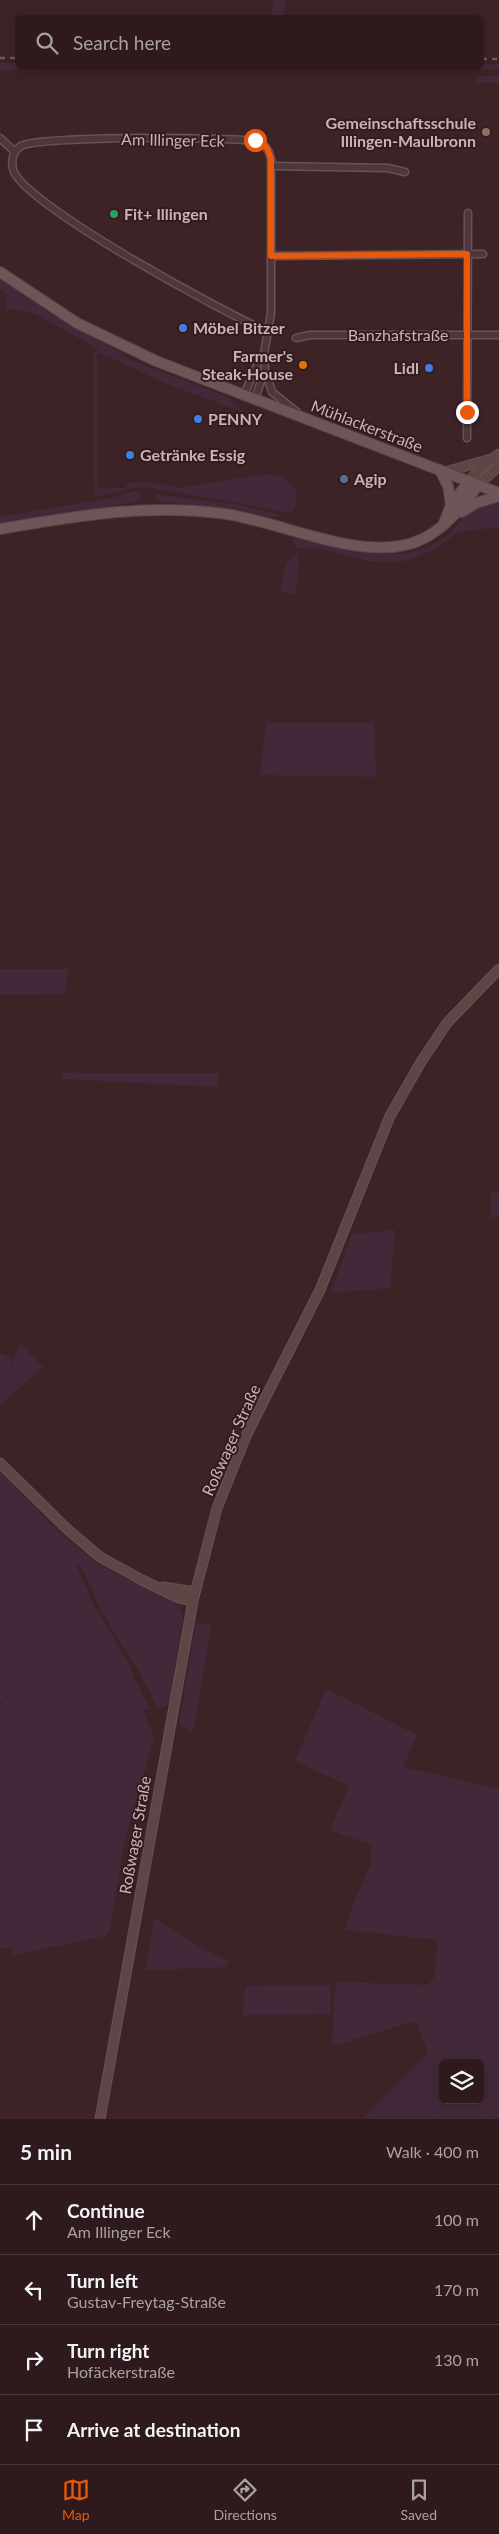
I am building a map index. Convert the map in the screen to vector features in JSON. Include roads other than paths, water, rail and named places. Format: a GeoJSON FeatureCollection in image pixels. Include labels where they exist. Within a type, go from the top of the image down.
{"type":"FeatureCollection","features":[{"type":"Feature","properties":{"kind":"main road","name":"Mühlackerstraße"},"geometry":{"type":"LineString","coordinates":[[0,272],[77,323],[164,364],[499,492]]}},
{"type":"Feature","properties":{"kind":"main road"},"geometry":{"type":"LineString","coordinates":[[443,471],[453,510]]}},
{"type":"Feature","properties":{"kind":"main road"},"geometry":{"type":"LineString","coordinates":[[0,529],[110,511],[177,510],[228,515],[355,545],[386,548],[421,540],[444,523],[473,483]]}},
{"type":"Feature","properties":{"kind":"main road"},"geometry":{"type":"LineString","coordinates":[[453,510],[499,496]]}},
{"type":"Feature","properties":{"kind":"street"},"geometry":{"type":"LineString","coordinates":[[0,138],[15,152],[12,161],[13,171],[18,181],[36,196],[140,264],[242,321],[269,332]]}},
{"type":"Feature","properties":{"kind":"street","name":"Am Illinger Eck"},"geometry":{"type":"LineString","coordinates":[[15,152],[21,146],[37,141],[119,139],[255,140],[262,142],[266,146],[271,166],[271,313],[264,354]]}},
{"type":"Feature","properties":{"kind":"street"},"geometry":{"type":"LineString","coordinates":[[271,166],[388,168],[405,172]]}},
{"type":"Feature","properties":{"kind":"street"},"geometry":{"type":"LineString","coordinates":[[467,438],[468,213]]}},
{"type":"Feature","properties":{"kind":"street"},"geometry":{"type":"LineString","coordinates":[[271,256],[483,254]]}},
{"type":"Feature","properties":{"kind":"street","name":"Banzhafstraße"},"geometry":{"type":"LineString","coordinates":[[296,338],[310,335],[499,335]]}},
{"type":"Feature","properties":{"kind":"street"},"geometry":{"type":"LineString","coordinates":[[244,394],[256,365],[264,354]]}},
{"type":"Feature","properties":{"kind":"street"},"geometry":{"type":"LineString","coordinates":[[264,354],[265,369],[272,392],[304,417]]}},
{"type":"Feature","properties":{"kind":"street"},"geometry":{"type":"LineString","coordinates":[[255,399],[265,369]]}},
{"type":"Feature","properties":{"kind":"street"},"geometry":{"type":"LineString","coordinates":[[443,471],[495,456]]}},
{"type":"Feature","properties":{"kind":"street"},"geometry":{"type":"LineString","coordinates":[[473,483],[495,456]]}},
{"type":"Feature","properties":{"kind":"street"},"geometry":{"type":"LineString","coordinates":[[473,483],[499,466]]}},
{"type":"Feature","properties":{"kind":"street","name":"Roßwager Straße"},"geometry":{"type":"LineString","coordinates":[[100,2119],[194,1596],[215,1517],[231,1471],[247,1434],[320,1290],[390,1116],[405,1088],[447,1023],[499,970]]}},
{"type":"Feature","properties":{"kind":"street"},"geometry":{"type":"LineString","coordinates":[[0,1463],[90,1549],[121,1570],[157,1586],[194,1596]]}},
{"type":"Feature","properties":{"kind":"railway"},"geometry":{"type":"LineString","coordinates":[[0,58],[15,58]]}},
{"type":"Feature","properties":{"kind":"railway"},"geometry":{"type":"LineString","coordinates":[[484,59],[499,59]]}},
{"type":"Feature","properties":{"kind":"place","name":"Gemeinschaftsschule Illingen-Maulbronn"},"geometry":{"type":"Point","coordinates":[486,132]}},
{"type":"Feature","properties":{"kind":"place","name":"Fit+ Illingen"},"geometry":{"type":"Point","coordinates":[114,214]}},
{"type":"Feature","properties":{"kind":"place","name":"Möbel Bitzer"},"geometry":{"type":"Point","coordinates":[183,328]}},
{"type":"Feature","properties":{"kind":"place","name":"Farmer's Steak-House"},"geometry":{"type":"Point","coordinates":[303,365]}},
{"type":"Feature","properties":{"kind":"place","name":"Lidl"},"geometry":{"type":"Point","coordinates":[429,368]}},
{"type":"Feature","properties":{"kind":"place","name":"PENNY"},"geometry":{"type":"Point","coordinates":[198,419]}},
{"type":"Feature","properties":{"kind":"place","name":"Getränke Essig"},"geometry":{"type":"Point","coordinates":[130,455]}},
{"type":"Feature","properties":{"kind":"place","name":"Agip"},"geometry":{"type":"Point","coordinates":[344,479]}}]}
